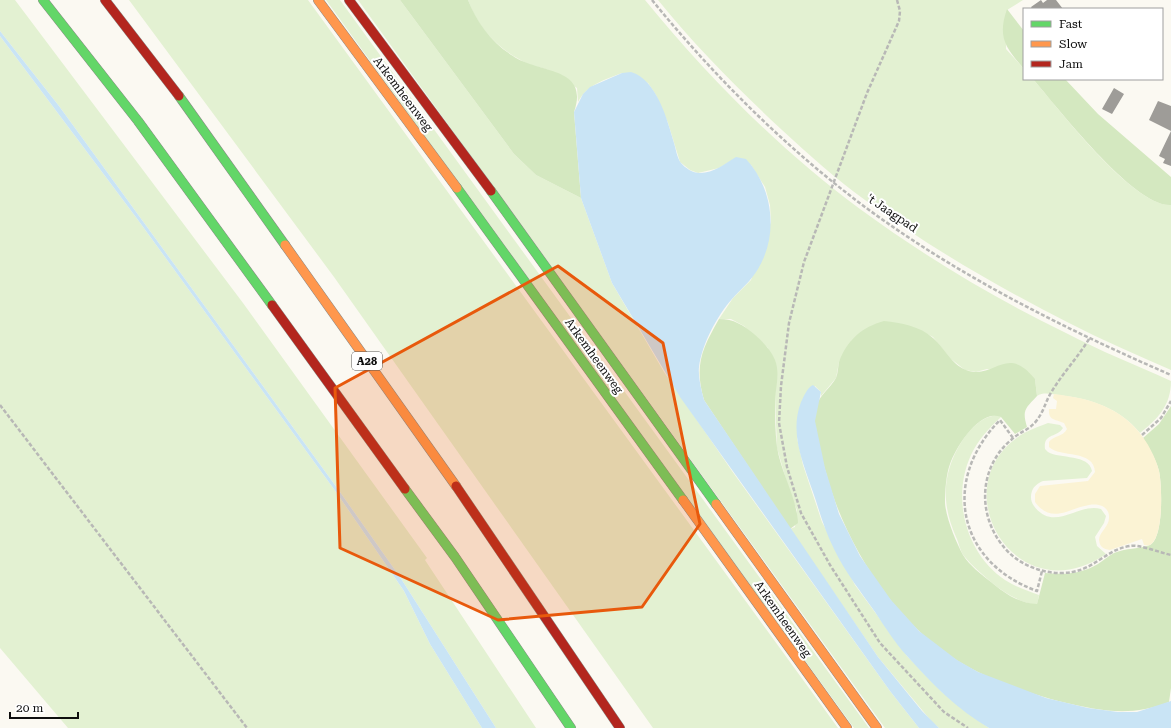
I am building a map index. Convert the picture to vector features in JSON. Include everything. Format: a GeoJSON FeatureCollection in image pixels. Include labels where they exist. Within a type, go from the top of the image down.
{"type":"FeatureCollection","features":[{"type":"Feature","properties":{"kind":"main road"},"geometry":{"type":"LineString","coordinates":[[43,0],[138,121],[451,550],[571,728]]}},
{"type":"Feature","properties":{"kind":"main road","name":"A28"},"geometry":{"type":"LineString","coordinates":[[105,0],[174,89],[481,521],[620,728]]}},
{"type":"Feature","properties":{"kind":"main road","name":"Arkemheenweg"},"geometry":{"type":"LineString","coordinates":[[318,0],[480,218],[847,728]]}},
{"type":"Feature","properties":{"kind":"main road","name":"Arkemheenweg"},"geometry":{"type":"LineString","coordinates":[[349,0],[479,174],[877,728]]}},
{"type":"Feature","properties":{"kind":"path","name":"'t Jaagpad"},"geometry":{"type":"LineString","coordinates":[[652,0],[691,46],[735,92],[833,182],[862,205],[943,258],[1020,304],[1089,339],[1171,375]]}},
{"type":"Feature","properties":{"kind":"path"},"geometry":{"type":"LineString","coordinates":[[897,0],[900,11],[899,21],[867,93],[804,262],[789,323],[781,386],[779,423],[787,467],[802,513],[830,565],[880,643],[944,712],[968,728]]}},
{"type":"Feature","properties":{"kind":"path"},"geometry":{"type":"LineString","coordinates":[[1089,339],[1051,392],[1038,419],[1030,428],[1013,438],[1000,451],[992,464],[986,479],[984,495],[990,526],[1006,550],[1017,560],[1042,571],[1060,573],[1077,571],[1092,566],[1109,554],[1130,546],[1171,555]]}},
{"type":"Feature","properties":{"kind":"path"},"geometry":{"type":"LineString","coordinates":[[1142,435],[1161,418],[1171,400]]}},
{"type":"Feature","properties":{"kind":"path"},"geometry":{"type":"LineString","coordinates":[[0,405],[247,728]]}},
{"type":"Feature","properties":{"kind":"path"},"geometry":{"type":"LineString","coordinates":[[1013,438],[1000,420],[979,445],[967,475],[965,507],[968,523],[982,553],[993,566],[1006,577],[1036,591],[1042,571]]}},
{"type":"Feature","properties":{"kind":"highlighted area"},"geometry":{"type":"Polygon","coordinates":[[[558,266],[663,343],[700,524],[642,607],[498,620],[340,548],[335,388],[418,344],[558,266]]]}},
{"type":"Feature","properties":{"kind":"green space"},"geometry":{"type":"Polygon","coordinates":[[[0,0],[15,0],[243,303],[427,558],[425,560],[536,728],[496,728],[400,577],[340,492],[59,106],[0,31],[0,0]]]}},
{"type":"Feature","properties":{"kind":"green space"},"geometry":{"type":"Polygon","coordinates":[[[129,0],[308,0],[838,728],[653,728],[334,277],[129,0]]]}},
{"type":"Feature","properties":{"kind":"green space"},"geometry":{"type":"Polygon","coordinates":[[[326,0],[340,0],[869,728],[854,728],[326,0]]]}},
{"type":"Feature","properties":{"kind":"green space"},"geometry":{"type":"Polygon","coordinates":[[[358,0],[400,0],[514,154],[536,175],[581,198],[612,283],[664,372],[732,471],[890,691],[919,728],[885,728],[358,0]]]}},
{"type":"Feature","properties":{"kind":"green space"},"geometry":{"type":"Polygon","coordinates":[[[400,0],[468,0],[476,17],[486,32],[505,51],[524,62],[569,79],[575,86],[577,97],[574,112],[581,198],[536,175],[514,154],[400,0]]]}},
{"type":"Feature","properties":{"kind":"green space"},"geometry":{"type":"Polygon","coordinates":[[[468,0],[645,0],[694,57],[746,111],[802,163],[860,209],[934,260],[986,291],[1039,320],[1092,346],[1171,381],[1169,397],[1162,411],[1158,417],[1140,433],[1123,417],[1092,402],[1070,396],[1042,394],[1037,396],[1035,379],[987,369],[976,372],[965,370],[951,359],[933,337],[919,330],[852,340],[839,362],[836,378],[821,396],[821,392],[815,386],[797,438],[803,465],[822,522],[855,585],[907,656],[942,692],[989,728],[939,728],[932,722],[878,657],[790,529],[795,527],[797,510],[791,497],[777,448],[775,398],[768,348],[744,326],[731,319],[719,319],[733,298],[751,280],[771,222],[770,205],[765,187],[751,165],[729,162],[719,168],[698,173],[690,170],[680,162],[668,123],[656,95],[648,83],[622,73],[597,83],[582,96],[578,102],[577,88],[548,70],[530,65],[499,46],[484,30],[468,0]]]}},
{"type":"Feature","properties":{"kind":"green space"},"geometry":{"type":"Polygon","coordinates":[[[658,0],[1023,0],[1007,10],[1006,49],[1023,68],[1023,80],[1034,80],[1097,154],[1117,174],[1137,190],[1155,201],[1171,205],[1171,370],[1069,323],[1016,295],[964,266],[889,217],[812,158],[749,99],[702,51],[658,0]]]}},
{"type":"Feature","properties":{"kind":"green space"},"geometry":{"type":"Polygon","coordinates":[[[1007,9],[1023,30],[1023,68],[1012,55],[1005,42],[1003,35],[1004,19],[1007,9]]]}},
{"type":"Feature","properties":{"kind":"green space"},"geometry":{"type":"Polygon","coordinates":[[[0,36],[138,220],[336,492],[404,591],[430,644],[482,728],[68,728],[0,648],[0,36]]]}},
{"type":"Feature","properties":{"kind":"green space"},"geometry":{"type":"Polygon","coordinates":[[[1034,80],[1066,80],[1098,114],[1171,177],[1171,205],[1156,202],[1138,191],[1118,174],[1078,132],[1034,80]]]}},
{"type":"Feature","properties":{"kind":"green space"},"geometry":{"type":"Polygon","coordinates":[[[719,319],[734,321],[746,328],[763,343],[775,360],[777,375],[775,429],[777,447],[795,504],[798,523],[790,529],[704,400],[700,377],[701,358],[708,339],[719,319]]]}},
{"type":"Feature","properties":{"kind":"green space"},"geometry":{"type":"Polygon","coordinates":[[[884,321],[910,326],[928,334],[956,364],[966,370],[976,372],[985,371],[1008,363],[1016,364],[1025,369],[1035,379],[1037,396],[1025,413],[1027,427],[1015,434],[1001,417],[993,416],[985,418],[977,423],[963,439],[953,457],[948,473],[945,493],[945,503],[949,523],[963,555],[976,570],[1001,590],[1024,602],[1037,604],[1045,573],[1066,574],[1079,572],[1098,564],[1114,553],[1150,545],[1155,540],[1160,522],[1161,510],[1160,478],[1156,462],[1143,438],[1159,424],[1171,406],[1171,688],[1169,702],[1142,710],[1103,710],[1049,698],[995,680],[958,661],[935,645],[913,625],[893,603],[875,579],[859,553],[835,500],[817,440],[815,415],[818,402],[836,378],[839,362],[846,347],[862,331],[884,321]]]}},
{"type":"Feature","properties":{"kind":"green space"},"geometry":{"type":"Polygon","coordinates":[[[998,415],[1001,417],[984,434],[977,444],[965,472],[962,489],[966,524],[980,556],[1005,580],[1022,589],[1039,595],[1037,605],[1024,602],[1001,590],[970,563],[961,552],[948,512],[946,500],[947,476],[955,453],[965,436],[977,424],[987,418],[998,415]]]}},
{"type":"Feature","properties":{"kind":"green space"},"geometry":{"type":"Polygon","coordinates":[[[1048,423],[1060,425],[1063,428],[1046,440],[1045,449],[1053,454],[1080,459],[1090,466],[1092,471],[1087,478],[1043,481],[1039,483],[1032,491],[1031,497],[1034,506],[1042,514],[1050,517],[1058,517],[1084,509],[1093,508],[1101,509],[1106,516],[1104,523],[1095,537],[1097,546],[1106,554],[1074,569],[1044,569],[1019,558],[1000,538],[989,513],[987,486],[996,460],[1018,437],[1028,431],[1048,423]]]}},
{"type":"Feature","properties":{"kind":"sand"},"geometry":{"type":"Polygon","coordinates":[[[1054,394],[1078,398],[1100,404],[1110,409],[1129,422],[1145,440],[1158,466],[1161,487],[1160,522],[1155,540],[1150,545],[1144,545],[1142,539],[1110,550],[1102,547],[1099,542],[1099,537],[1109,521],[1109,514],[1106,509],[1100,505],[1089,505],[1054,514],[1048,513],[1041,509],[1035,502],[1035,494],[1040,486],[1088,481],[1095,472],[1093,465],[1089,460],[1076,455],[1054,450],[1049,447],[1049,442],[1053,438],[1065,432],[1067,429],[1064,423],[1051,418],[1050,416],[1049,409],[1056,409],[1057,401],[1053,398],[1054,394]]]}},
{"type":"Feature","properties":{"kind":"water"},"geometry":{"type":"Polygon","coordinates":[[[0,31],[59,106],[340,492],[400,577],[496,728],[482,728],[430,644],[404,591],[336,492],[138,220],[0,36],[0,31]]]}},
{"type":"Feature","properties":{"kind":"water"},"geometry":{"type":"Polygon","coordinates":[[[631,72],[640,76],[648,83],[660,102],[678,156],[683,165],[689,170],[705,173],[719,168],[736,157],[746,159],[755,171],[767,197],[771,226],[765,255],[758,269],[746,285],[726,306],[711,331],[703,349],[699,371],[704,400],[878,657],[922,711],[939,728],[919,728],[890,691],[680,397],[612,283],[581,198],[574,112],[583,94],[590,87],[622,73],[631,72]]]}},
{"type":"Feature","properties":{"kind":"water"},"geometry":{"type":"Polygon","coordinates":[[[813,385],[821,392],[815,421],[825,468],[839,514],[860,556],[891,600],[919,631],[957,660],[978,672],[1046,698],[1088,708],[1118,712],[1137,712],[1171,701],[1171,728],[989,728],[966,713],[935,686],[894,640],[848,574],[829,537],[803,465],[797,440],[796,427],[801,402],[807,390],[813,385]]]}},
{"type":"Feature","properties":{"kind":"building"},"geometry":{"type":"Polygon","coordinates":[[[1041,0],[1043,3],[1047,0],[1056,0],[1062,8],[1032,8],[1041,0]]]}},
{"type":"Feature","properties":{"kind":"building"},"geometry":{"type":"Polygon","coordinates":[[[1114,88],[1124,94],[1112,114],[1102,109],[1114,88]]]}},
{"type":"Feature","properties":{"kind":"building"},"geometry":{"type":"Polygon","coordinates":[[[1158,101],[1171,106],[1171,131],[1149,120],[1158,101]]]}},
{"type":"Feature","properties":{"kind":"building"},"geometry":{"type":"Polygon","coordinates":[[[1171,131],[1171,166],[1163,163],[1165,159],[1159,156],[1171,131]]]}},
{"type":"Feature","properties":{"kind":"traffic: fast"},"geometry":{"type":"LineString","coordinates":[[43,0],[138,121],[272,305]]}},
{"type":"Feature","properties":{"kind":"traffic: fast"},"geometry":{"type":"LineString","coordinates":[[179,96],[285,245]]}},
{"type":"Feature","properties":{"kind":"traffic: fast"},"geometry":{"type":"LineString","coordinates":[[457,188],[683,500]]}},
{"type":"Feature","properties":{"kind":"traffic: fast"},"geometry":{"type":"LineString","coordinates":[[491,191],[716,504]]}},
{"type":"Feature","properties":{"kind":"traffic: fast"},"geometry":{"type":"LineString","coordinates":[[405,489],[455,557],[571,728]]}},
{"type":"Feature","properties":{"kind":"traffic: slow"},"geometry":{"type":"LineString","coordinates":[[318,0],[457,188]]}},
{"type":"Feature","properties":{"kind":"traffic: slow"},"geometry":{"type":"LineString","coordinates":[[285,245],[456,486]]}},
{"type":"Feature","properties":{"kind":"traffic: slow"},"geometry":{"type":"LineString","coordinates":[[683,500],[847,728]]}},
{"type":"Feature","properties":{"kind":"traffic: slow"},"geometry":{"type":"LineString","coordinates":[[716,504],[877,728]]}},
{"type":"Feature","properties":{"kind":"traffic: jam"},"geometry":{"type":"LineString","coordinates":[[105,0],[179,96]]}},
{"type":"Feature","properties":{"kind":"traffic: jam"},"geometry":{"type":"LineString","coordinates":[[349,0],[491,191]]}},
{"type":"Feature","properties":{"kind":"traffic: jam"},"geometry":{"type":"LineString","coordinates":[[272,305],[405,489]]}},
{"type":"Feature","properties":{"kind":"traffic: jam"},"geometry":{"type":"LineString","coordinates":[[456,486],[620,728]]}}]}
